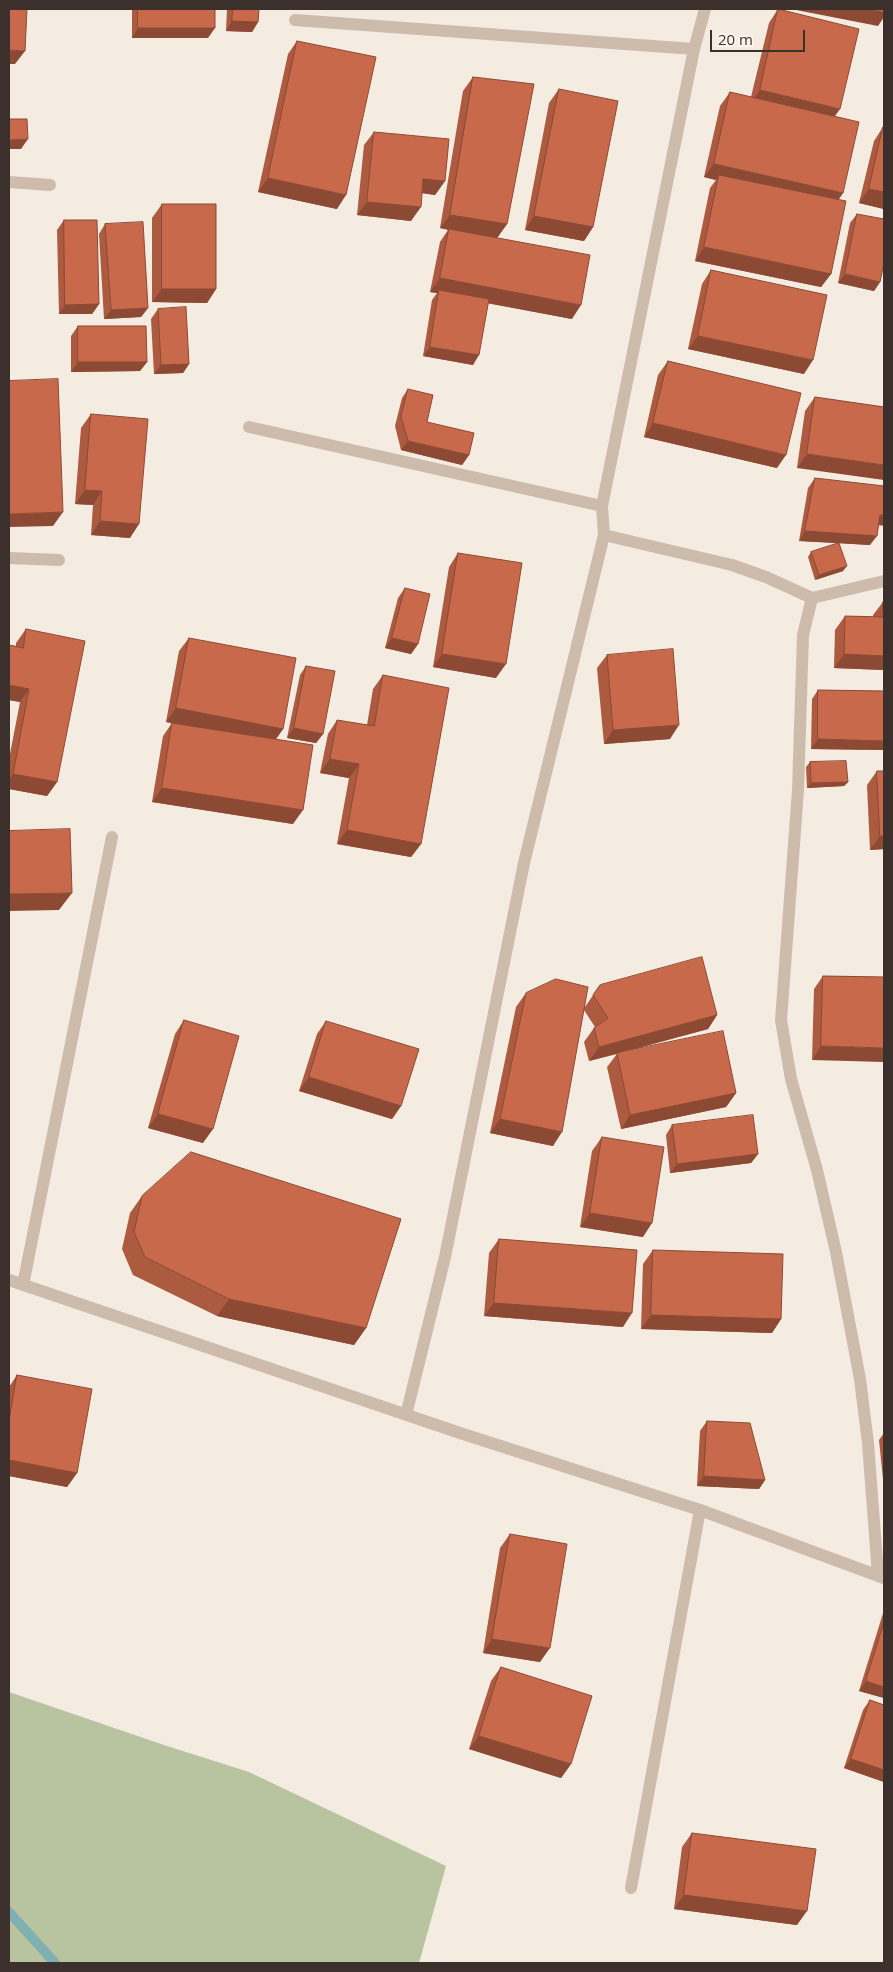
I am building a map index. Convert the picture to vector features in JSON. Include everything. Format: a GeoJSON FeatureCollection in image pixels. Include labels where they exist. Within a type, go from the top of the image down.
{"type":"FeatureCollection","features":[{"type":"Feature","properties":{"kind":"street"},"geometry":{"type":"LineString","coordinates":[[406,1415],[445,1257],[524,863],[604,535],[602,506],[694,49],[705,9]]}},
{"type":"Feature","properties":{"kind":"street"},"geometry":{"type":"LineString","coordinates":[[295,20],[694,49]]}},
{"type":"Feature","properties":{"kind":"street"},"geometry":{"type":"LineString","coordinates":[[9,182],[50,185]]}},
{"type":"Feature","properties":{"kind":"street"},"geometry":{"type":"LineString","coordinates":[[249,427],[602,506]]}},
{"type":"Feature","properties":{"kind":"street"},"geometry":{"type":"LineString","coordinates":[[604,535],[732,564],[812,598],[884,581]]}},
{"type":"Feature","properties":{"kind":"street"},"geometry":{"type":"LineString","coordinates":[[9,558],[59,560]]}},
{"type":"Feature","properties":{"kind":"street"},"geometry":{"type":"LineString","coordinates":[[9,1280],[406,1415],[700,1510],[881,1577],[868,1443],[858,1370],[836,1252],[791,1079],[782,1020],[798,790],[803,635],[812,598]]}},
{"type":"Feature","properties":{"kind":"street"},"geometry":{"type":"LineString","coordinates":[[23,1285],[112,837]]}},
{"type":"Feature","properties":{"kind":"street"},"geometry":{"type":"LineString","coordinates":[[631,1888],[700,1510]]}},
{"type":"Feature","properties":{"kind":"green space"},"geometry":{"type":"Polygon","coordinates":[[[9,1692],[249,1772],[446,1866],[419,1963],[9,1963],[9,1692]]]}},
{"type":"Feature","properties":{"kind":"building"},"geometry":{"type":"Polygon","coordinates":[[[9,9],[27,9],[25,51],[9,50],[9,9]]]}},
{"type":"Feature","properties":{"kind":"building"},"geometry":{"type":"Polygon","coordinates":[[[138,9],[215,9],[215,28],[138,28],[138,9]]]}},
{"type":"Feature","properties":{"kind":"building"},"geometry":{"type":"Polygon","coordinates":[[[233,9],[259,9],[258,22],[232,21],[233,9]]]}},
{"type":"Feature","properties":{"kind":"building"},"geometry":{"type":"Polygon","coordinates":[[[778,9],[859,29],[840,109],[760,90],[778,9]]]}},
{"type":"Feature","properties":{"kind":"building"},"geometry":{"type":"Polygon","coordinates":[[[870,9],[884,9],[884,12],[870,9]]]}},
{"type":"Feature","properties":{"kind":"building"},"geometry":{"type":"Polygon","coordinates":[[[297,41],[376,57],[346,195],[268,178],[297,41]]]}},
{"type":"Feature","properties":{"kind":"building"},"geometry":{"type":"Polygon","coordinates":[[[473,77],[534,84],[507,224],[450,215],[473,77]]]}},
{"type":"Feature","properties":{"kind":"building"},"geometry":{"type":"Polygon","coordinates":[[[559,89],[618,101],[593,227],[534,216],[559,89]]]}},
{"type":"Feature","properties":{"kind":"building"},"geometry":{"type":"Polygon","coordinates":[[[730,92],[859,122],[843,193],[714,164],[730,92]]]}},
{"type":"Feature","properties":{"kind":"building"},"geometry":{"type":"Polygon","coordinates":[[[9,119],[27,119],[28,139],[9,140],[9,119]]]}},
{"type":"Feature","properties":{"kind":"building"},"geometry":{"type":"Polygon","coordinates":[[[884,127],[884,192],[869,189],[884,127]]]}},
{"type":"Feature","properties":{"kind":"building"},"geometry":{"type":"Polygon","coordinates":[[[374,132],[449,139],[445,181],[423,179],[421,207],[367,202],[374,132]]]}},
{"type":"Feature","properties":{"kind":"building"},"geometry":{"type":"Polygon","coordinates":[[[719,175],[846,201],[831,274],[704,247],[719,175]]]}},
{"type":"Feature","properties":{"kind":"building"},"geometry":{"type":"Polygon","coordinates":[[[162,204],[216,204],[216,289],[162,289],[162,204]]]}},
{"type":"Feature","properties":{"kind":"building"},"geometry":{"type":"Polygon","coordinates":[[[857,214],[884,219],[884,263],[880,282],[845,274],[857,214]]]}},
{"type":"Feature","properties":{"kind":"building"},"geometry":{"type":"Polygon","coordinates":[[[64,220],[97,220],[99,304],[65,305],[64,220]]]}},
{"type":"Feature","properties":{"kind":"building"},"geometry":{"type":"Polygon","coordinates":[[[143,222],[148,308],[111,310],[105,224],[143,222]]]}},
{"type":"Feature","properties":{"kind":"building"},"geometry":{"type":"Polygon","coordinates":[[[449,229],[590,255],[581,305],[440,278],[449,229]]]}},
{"type":"Feature","properties":{"kind":"building"},"geometry":{"type":"Polygon","coordinates":[[[711,270],[827,295],[813,360],[698,336],[711,270]]]}},
{"type":"Feature","properties":{"kind":"building"},"geometry":{"type":"Polygon","coordinates":[[[439,290],[489,299],[479,355],[430,347],[439,290]]]}},
{"type":"Feature","properties":{"kind":"building"},"geometry":{"type":"Polygon","coordinates":[[[186,307],[189,364],[161,365],[158,309],[186,307]]]}},
{"type":"Feature","properties":{"kind":"building"},"geometry":{"type":"Polygon","coordinates":[[[78,326],[146,326],[147,362],[78,362],[78,326]]]}},
{"type":"Feature","properties":{"kind":"building"},"geometry":{"type":"Polygon","coordinates":[[[668,361],[801,393],[786,455],[653,423],[668,361]]]}},
{"type":"Feature","properties":{"kind":"building"},"geometry":{"type":"Polygon","coordinates":[[[58,379],[63,512],[9,514],[9,381],[58,379]]]}},
{"type":"Feature","properties":{"kind":"building"},"geometry":{"type":"Polygon","coordinates":[[[408,389],[433,395],[427,422],[474,433],[469,455],[408,441],[401,417],[408,389]]]}},
{"type":"Feature","properties":{"kind":"building"},"geometry":{"type":"Polygon","coordinates":[[[815,397],[884,407],[884,465],[807,454],[815,397]]]}},
{"type":"Feature","properties":{"kind":"building"},"geometry":{"type":"Polygon","coordinates":[[[91,414],[148,419],[139,524],[100,521],[102,491],[85,490],[91,414]]]}},
{"type":"Feature","properties":{"kind":"building"},"geometry":{"type":"Polygon","coordinates":[[[815,478],[884,486],[884,515],[880,515],[877,536],[805,531],[815,478]]]}},
{"type":"Feature","properties":{"kind":"building"},"geometry":{"type":"Polygon","coordinates":[[[839,543],[847,566],[819,575],[811,552],[839,543]]]}},
{"type":"Feature","properties":{"kind":"building"},"geometry":{"type":"Polygon","coordinates":[[[458,553],[522,563],[506,664],[442,654],[458,553]]]}},
{"type":"Feature","properties":{"kind":"building"},"geometry":{"type":"Polygon","coordinates":[[[405,588],[430,594],[418,644],[392,638],[405,588]]]}},
{"type":"Feature","properties":{"kind":"building"},"geometry":{"type":"Polygon","coordinates":[[[883,602],[884,656],[844,654],[845,616],[883,617],[883,602]]]}},
{"type":"Feature","properties":{"kind":"building"},"geometry":{"type":"Polygon","coordinates":[[[26,629],[85,641],[57,782],[13,774],[29,689],[9,685],[9,645],[23,648],[26,629]]]}},
{"type":"Feature","properties":{"kind":"building"},"geometry":{"type":"Polygon","coordinates":[[[189,638],[296,658],[283,729],[176,708],[189,638]]]}},
{"type":"Feature","properties":{"kind":"building"},"geometry":{"type":"Polygon","coordinates":[[[673,649],[679,725],[613,730],[607,655],[673,649]]]}},
{"type":"Feature","properties":{"kind":"building"},"geometry":{"type":"Polygon","coordinates":[[[306,666],[335,671],[323,734],[294,728],[306,666]]]}},
{"type":"Feature","properties":{"kind":"building"},"geometry":{"type":"Polygon","coordinates":[[[383,675],[449,688],[421,844],[347,830],[359,764],[330,759],[337,720],[374,726],[383,675]]]}},
{"type":"Feature","properties":{"kind":"building"},"geometry":{"type":"Polygon","coordinates":[[[818,690],[884,691],[884,741],[818,739],[818,690]]]}},
{"type":"Feature","properties":{"kind":"building"},"geometry":{"type":"Polygon","coordinates":[[[172,723],[313,745],[303,810],[162,788],[172,723]]]}},
{"type":"Feature","properties":{"kind":"building"},"geometry":{"type":"Polygon","coordinates":[[[846,761],[848,782],[811,783],[810,762],[846,761]]]}},
{"type":"Feature","properties":{"kind":"building"},"geometry":{"type":"Polygon","coordinates":[[[877,771],[884,771],[884,836],[880,836],[877,771]]]}},
{"type":"Feature","properties":{"kind":"building"},"geometry":{"type":"Polygon","coordinates":[[[70,829],[72,893],[9,894],[9,831],[70,829]]]}},
{"type":"Feature","properties":{"kind":"building"},"geometry":{"type":"Polygon","coordinates":[[[702,957],[717,1015],[599,1047],[594,1028],[608,1018],[593,995],[600,985],[702,957]]]}},
{"type":"Feature","properties":{"kind":"building"},"geometry":{"type":"Polygon","coordinates":[[[823,976],[884,977],[884,1048],[821,1046],[823,976]]]}},
{"type":"Feature","properties":{"kind":"building"},"geometry":{"type":"Polygon","coordinates":[[[556,979],[588,987],[562,1132],[500,1119],[526,993],[556,979]]]}},
{"type":"Feature","properties":{"kind":"building"},"geometry":{"type":"Polygon","coordinates":[[[184,1020],[239,1036],[213,1129],[158,1114],[184,1020]]]}},
{"type":"Feature","properties":{"kind":"building"},"geometry":{"type":"Polygon","coordinates":[[[326,1021],[419,1049],[401,1106],[309,1077],[326,1021]]]}},
{"type":"Feature","properties":{"kind":"building"},"geometry":{"type":"Polygon","coordinates":[[[723,1031],[736,1093],[630,1115],[617,1053],[723,1031]]]}},
{"type":"Feature","properties":{"kind":"building"},"geometry":{"type":"Polygon","coordinates":[[[753,1115],[758,1154],[677,1164],[672,1125],[753,1115]]]}},
{"type":"Feature","properties":{"kind":"building"},"geometry":{"type":"Polygon","coordinates":[[[602,1137],[664,1147],[652,1223],[590,1213],[602,1137]]]}},
{"type":"Feature","properties":{"kind":"building"},"geometry":{"type":"Polygon","coordinates":[[[191,1152],[401,1219],[366,1328],[229,1299],[145,1257],[134,1232],[142,1196],[191,1152]]]}},
{"type":"Feature","properties":{"kind":"building"},"geometry":{"type":"Polygon","coordinates":[[[499,1239],[637,1250],[632,1313],[494,1303],[499,1239]]]}},
{"type":"Feature","properties":{"kind":"building"},"geometry":{"type":"Polygon","coordinates":[[[653,1250],[783,1254],[781,1319],[651,1315],[653,1250]]]}},
{"type":"Feature","properties":{"kind":"building"},"geometry":{"type":"Polygon","coordinates":[[[17,1375],[92,1389],[77,1473],[9,1460],[9,1421],[17,1375]]]}},
{"type":"Feature","properties":{"kind":"building"},"geometry":{"type":"Polygon","coordinates":[[[707,1421],[750,1423],[765,1480],[704,1476],[707,1421]]]}},
{"type":"Feature","properties":{"kind":"building"},"geometry":{"type":"Polygon","coordinates":[[[510,1534],[567,1544],[550,1648],[492,1639],[510,1534]]]}},
{"type":"Feature","properties":{"kind":"building"},"geometry":{"type":"Polygon","coordinates":[[[884,1622],[884,1687],[866,1681],[884,1622]]]}},
{"type":"Feature","properties":{"kind":"building"},"geometry":{"type":"Polygon","coordinates":[[[501,1667],[592,1696],[571,1764],[479,1736],[501,1667]]]}},
{"type":"Feature","properties":{"kind":"building"},"geometry":{"type":"Polygon","coordinates":[[[870,1700],[884,1705],[884,1770],[851,1759],[870,1700]]]}},
{"type":"Feature","properties":{"kind":"building"},"geometry":{"type":"Polygon","coordinates":[[[692,1833],[816,1849],[807,1911],[684,1895],[692,1833]]]}},
{"type":"Feature","properties":{"kind":"waterway"},"geometry":{"type":"LineString","coordinates":[[9,1912],[55,1963]]}}]}
